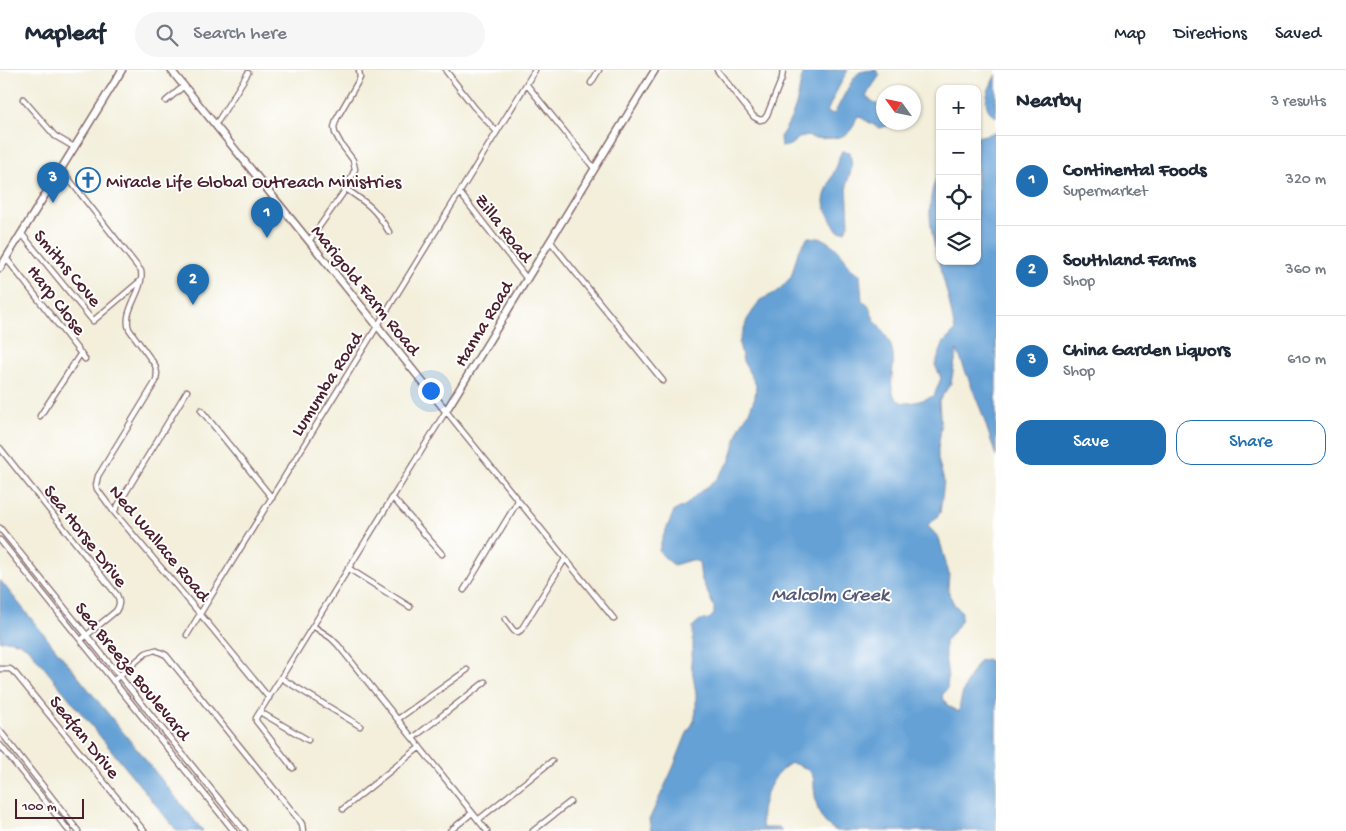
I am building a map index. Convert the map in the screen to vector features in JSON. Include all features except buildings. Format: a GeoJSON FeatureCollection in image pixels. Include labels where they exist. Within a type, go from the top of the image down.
{"type":"FeatureCollection","features":[{"type":"Feature","properties":{"kind":"street"},"geometry":{"type":"LineString","coordinates":[[0,268],[122,70]]}},
{"type":"Feature","properties":{"kind":"street","name":"Marigold Farm Road"},"geometry":{"type":"LineString","coordinates":[[171,70],[614,620]]}},
{"type":"Feature","properties":{"kind":"street"},"geometry":{"type":"LineString","coordinates":[[309,241],[346,190],[355,169],[353,160],[341,144],[334,127],[337,118],[360,78],[359,70]]}},
{"type":"Feature","properties":{"kind":"street","name":"Lumumba Road"},"geometry":{"type":"LineString","coordinates":[[187,635],[536,70]]}},
{"type":"Feature","properties":{"kind":"street"},"geometry":{"type":"LineString","coordinates":[[591,83],[599,70]]}},
{"type":"Feature","properties":{"kind":"street","name":"Hanna Road"},"geometry":{"type":"LineString","coordinates":[[293,768],[255,720],[655,70]]}},
{"type":"Feature","properties":{"kind":"street"},"geometry":{"type":"LineString","coordinates":[[717,70],[754,117],[760,120],[764,119],[767,115],[782,78],[783,70]]}},
{"type":"Feature","properties":{"kind":"street"},"geometry":{"type":"LineString","coordinates":[[446,71],[474,107],[497,132]]}},
{"type":"Feature","properties":{"kind":"street"},"geometry":{"type":"LineString","coordinates":[[214,124],[218,121],[248,73]]}},
{"type":"Feature","properties":{"kind":"street"},"geometry":{"type":"LineString","coordinates":[[526,85],[594,168]]}},
{"type":"Feature","properties":{"kind":"street"},"geometry":{"type":"LineString","coordinates":[[166,101],[184,86]]}},
{"type":"Feature","properties":{"kind":"street"},"geometry":{"type":"LineString","coordinates":[[23,99],[56,136],[74,148]]}},
{"type":"Feature","properties":{"kind":"street"},"geometry":{"type":"LineString","coordinates":[[61,169],[137,265],[142,273],[140,282]]}},
{"type":"Feature","properties":{"kind":"street"},"geometry":{"type":"LineString","coordinates":[[346,190],[368,204],[380,217],[389,232]]}},
{"type":"Feature","properties":{"kind":"street","name":"Zilla Road"},"geometry":{"type":"LineString","coordinates":[[460,193],[527,279]]}},
{"type":"Feature","properties":{"kind":"street","name":"Smiths Cove"},"geometry":{"type":"LineString","coordinates":[[21,233],[92,321],[140,282]]}},
{"type":"Feature","properties":{"kind":"street"},"geometry":{"type":"LineString","coordinates":[[550,242],[663,381]]}},
{"type":"Feature","properties":{"kind":"street","name":"Harp Close"},"geometry":{"type":"LineString","coordinates":[[6,258],[86,359]]}},
{"type":"Feature","properties":{"kind":"street","name":"Ned Wallace Road"},"geometry":{"type":"LineString","coordinates":[[140,282],[128,317],[128,325],[129,330],[155,365],[156,381],[98,476],[96,480],[97,489],[269,698]]}},
{"type":"Feature","properties":{"kind":"street"},"geometry":{"type":"LineString","coordinates":[[40,416],[81,353]]}},
{"type":"Feature","properties":{"kind":"street"},"geometry":{"type":"LineString","coordinates":[[114,512],[187,391]]}},
{"type":"Feature","properties":{"kind":"street"},"geometry":{"type":"LineString","coordinates":[[201,410],[272,498]]}},
{"type":"Feature","properties":{"kind":"street","name":"Sea Horse Drive"},"geometry":{"type":"LineString","coordinates":[[0,448],[120,601],[116,611],[87,636]]}},
{"type":"Feature","properties":{"kind":"street"},"geometry":{"type":"LineString","coordinates":[[392,497],[442,554]]}},
{"type":"Feature","properties":{"kind":"street"},"geometry":{"type":"LineString","coordinates":[[464,590],[518,501]]}},
{"type":"Feature","properties":{"kind":"street","name":"Sea Breeze Boulevard"},"geometry":{"type":"LineString","coordinates":[[0,528],[244,831]]}},
{"type":"Feature","properties":{"kind":"street","name":"Sea Breeze Boulevard"},"geometry":{"type":"LineString","coordinates":[[0,540],[234,831]]}},
{"type":"Feature","properties":{"kind":"street"},"geometry":{"type":"LineString","coordinates":[[505,619],[514,631],[518,632],[521,630],[565,559]]}},
{"type":"Feature","properties":{"kind":"street"},"geometry":{"type":"LineString","coordinates":[[348,568],[410,607]]}},
{"type":"Feature","properties":{"kind":"street"},"geometry":{"type":"LineString","coordinates":[[313,626],[334,641],[485,830]]}},
{"type":"Feature","properties":{"kind":"street"},"geometry":{"type":"LineString","coordinates":[[81,640],[87,636]]}},
{"type":"Feature","properties":{"kind":"street"},"geometry":{"type":"LineString","coordinates":[[113,681],[150,651],[155,650],[166,655],[300,821],[303,831]]}},
{"type":"Feature","properties":{"kind":"street","name":"Seafan Drive"},"geometry":{"type":"LineString","coordinates":[[0,669],[10,669],[15,673],[144,831]]}},
{"type":"Feature","properties":{"kind":"street"},"geometry":{"type":"LineString","coordinates":[[398,719],[467,670]]}},
{"type":"Feature","properties":{"kind":"street"},"geometry":{"type":"LineString","coordinates":[[281,678],[360,726]]}},
{"type":"Feature","properties":{"kind":"street"},"geometry":{"type":"LineString","coordinates":[[413,738],[485,682]]}},
{"type":"Feature","properties":{"kind":"street"},"geometry":{"type":"LineString","coordinates":[[260,712],[308,740]]}},
{"type":"Feature","properties":{"kind":"street"},"geometry":{"type":"LineString","coordinates":[[0,731],[78,831]]}},
{"type":"Feature","properties":{"kind":"street"},"geometry":{"type":"LineString","coordinates":[[0,745],[69,831]]}},
{"type":"Feature","properties":{"kind":"street"},"geometry":{"type":"LineString","coordinates":[[343,810],[420,747]]}},
{"type":"Feature","properties":{"kind":"street"},"geometry":{"type":"LineString","coordinates":[[478,820],[552,761]]}},
{"type":"Feature","properties":{"kind":"street"},"geometry":{"type":"LineString","coordinates":[[533,831],[570,802]]}},
{"type":"Feature","properties":{"kind":"street"},"geometry":{"type":"LineString","coordinates":[[450,831],[472,813]]}},
{"type":"Feature","properties":{"kind":"water"},"geometry":{"type":"Polygon","coordinates":[[[806,70],[848,70],[827,112],[834,114],[857,74],[876,70],[880,75],[866,97],[876,103],[876,126],[858,116],[851,130],[844,136],[828,139],[805,136],[789,146],[781,147],[780,137],[793,113],[806,70]]]}},
{"type":"Feature","properties":{"kind":"water"},"geometry":{"type":"Polygon","coordinates":[[[996,74],[996,117],[987,108],[986,103],[988,91],[996,74]]]}},
{"type":"Feature","properties":{"kind":"water","name":"Malcolm Creek"},"geometry":{"type":"Polygon","coordinates":[[[996,134],[996,456],[982,413],[957,350],[951,383],[939,401],[941,428],[938,459],[944,481],[940,513],[927,525],[939,538],[949,574],[948,586],[950,596],[954,604],[962,612],[961,621],[945,642],[948,678],[947,688],[942,696],[948,706],[959,712],[966,685],[979,661],[987,659],[996,665],[996,831],[837,831],[826,823],[819,813],[814,779],[811,774],[804,767],[792,763],[785,767],[772,782],[762,811],[763,828],[779,828],[782,831],[651,831],[649,820],[694,721],[696,694],[691,662],[693,626],[700,620],[709,619],[714,614],[714,607],[701,578],[699,562],[691,560],[674,565],[659,551],[674,511],[686,505],[715,481],[730,461],[740,426],[748,414],[755,397],[756,385],[743,361],[739,343],[747,320],[760,300],[777,292],[791,277],[798,252],[808,237],[822,238],[835,247],[851,269],[860,274],[862,301],[869,307],[892,349],[892,388],[894,395],[898,400],[909,403],[934,396],[941,378],[935,365],[944,342],[955,331],[940,265],[981,265],[981,136],[996,134]]]}},
{"type":"Feature","properties":{"kind":"water"},"geometry":{"type":"Polygon","coordinates":[[[842,151],[850,152],[852,167],[847,184],[849,224],[845,231],[838,231],[825,206],[824,198],[842,151]]]}},
{"type":"Feature","properties":{"kind":"water","name":"Malcolm Creek"},"geometry":{"type":"Polygon","coordinates":[[[936,179],[936,251],[930,214],[936,179]]]}},
{"type":"Feature","properties":{"kind":"water"},"geometry":{"type":"Polygon","coordinates":[[[0,580],[203,831],[177,831],[29,649],[8,640],[0,641],[0,580]]]}},
{"type":"Feature","properties":{"kind":"place","name":"Miracle Life Global Outreach Ministries"},"geometry":{"type":"Point","coordinates":[88,180]}},
{"type":"Feature","properties":{"kind":"place","name":"China Garden Liquors"},"geometry":{"type":"Point","coordinates":[53,203]}},
{"type":"Feature","properties":{"kind":"place","name":"Continental Foods"},"geometry":{"type":"Point","coordinates":[267,238]}},
{"type":"Feature","properties":{"kind":"place","name":"Southland Farms"},"geometry":{"type":"Point","coordinates":[193,305]}}]}
